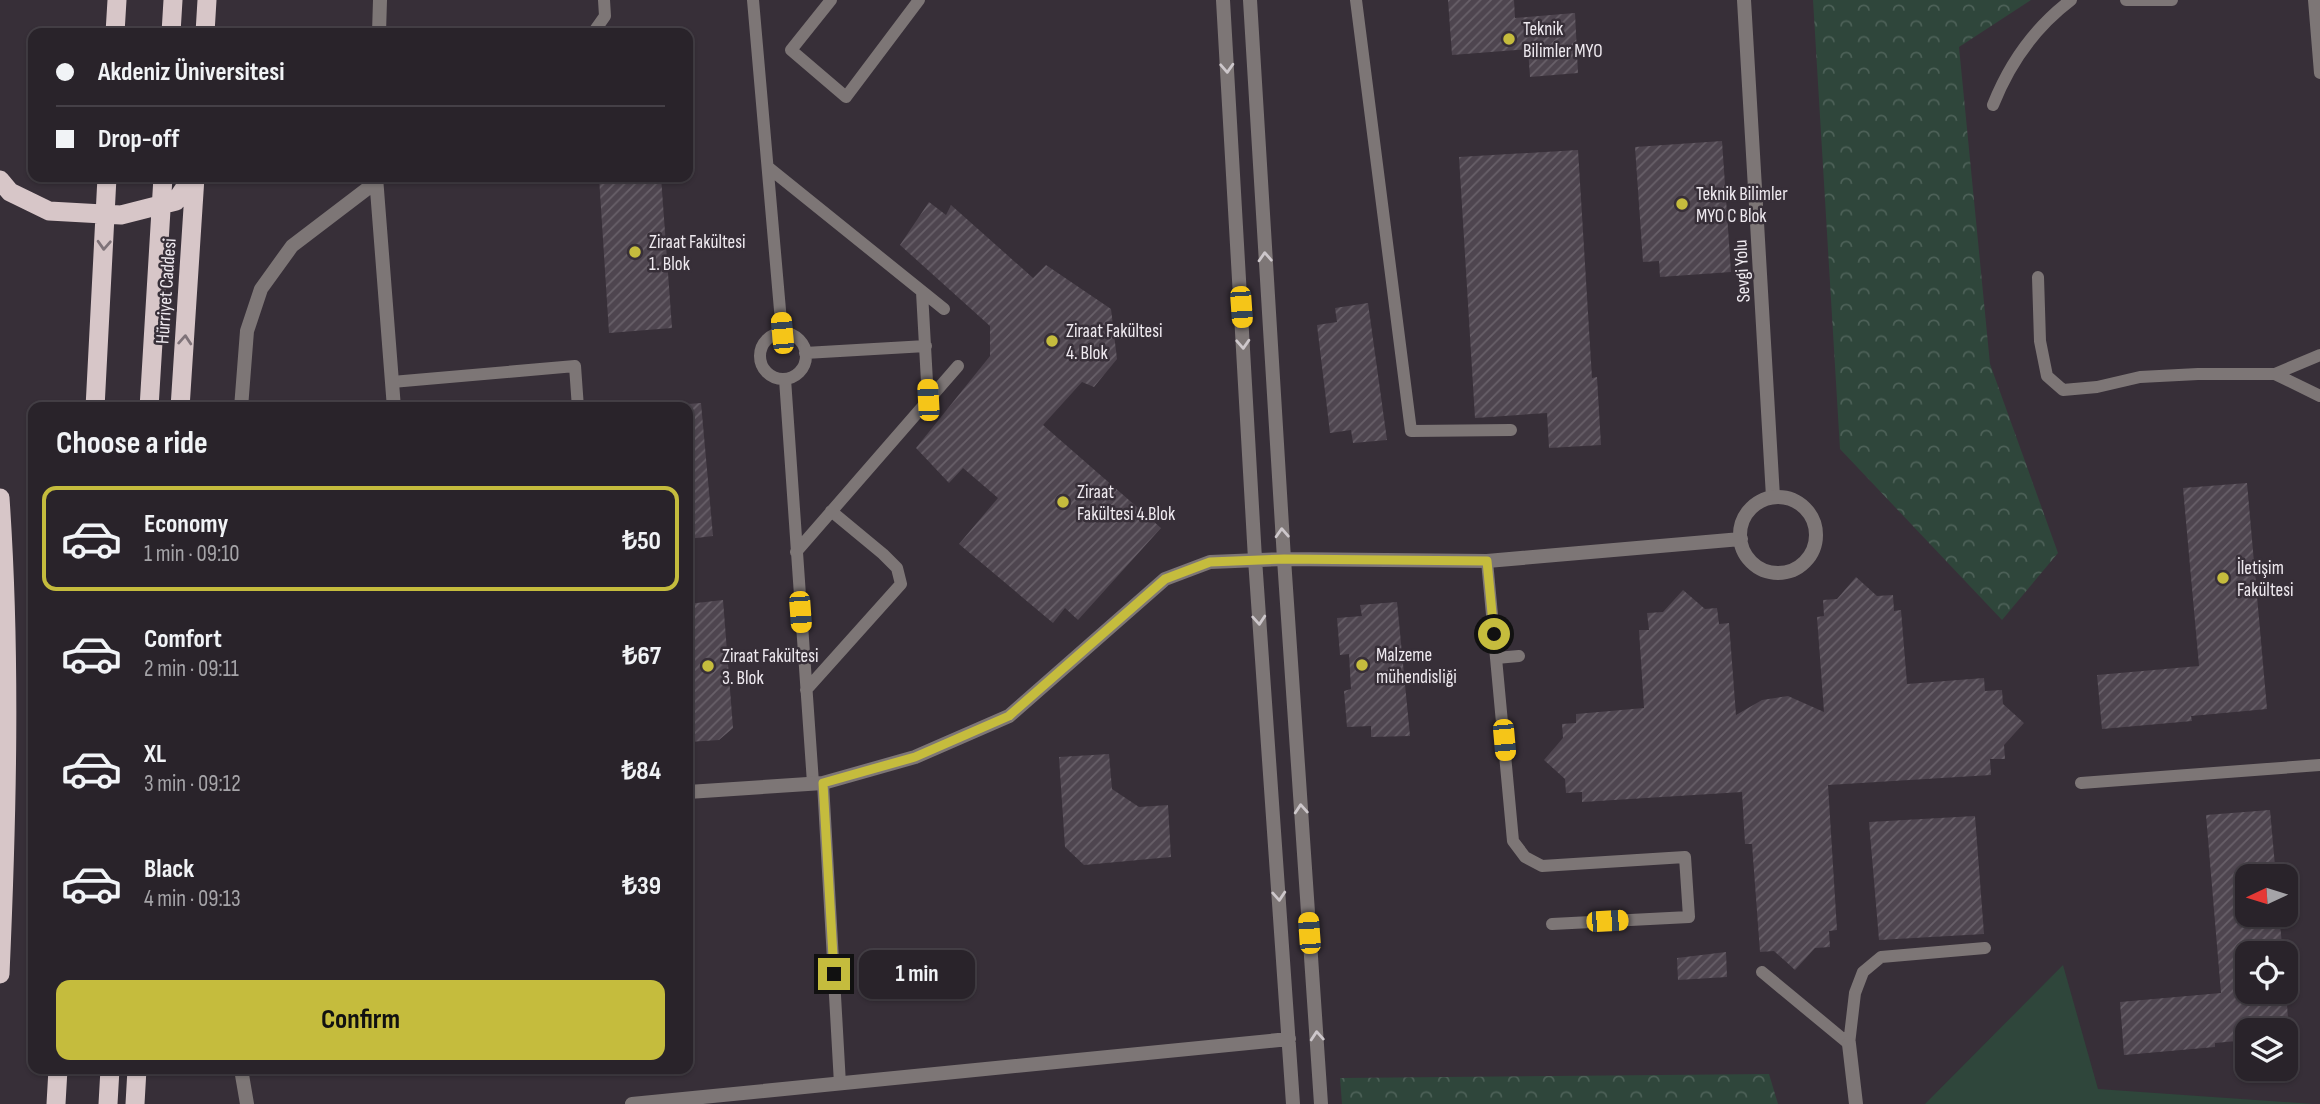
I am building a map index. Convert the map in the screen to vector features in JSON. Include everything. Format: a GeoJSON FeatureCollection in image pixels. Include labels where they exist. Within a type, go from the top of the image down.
{"type":"FeatureCollection","features":[{"type":"Feature","properties":{"kind":"highway"},"geometry":{"type":"LineString","coordinates":[[115,28],[117,0]]}},
{"type":"Feature","properties":{"kind":"highway"},"geometry":{"type":"LineString","coordinates":[[171,28],[173,0]]}},
{"type":"Feature","properties":{"kind":"highway"},"geometry":{"type":"LineString","coordinates":[[205,28],[207,0]]}},
{"type":"Feature","properties":{"kind":"highway","name":"Hürriyet Caddesi"},"geometry":{"type":"LineString","coordinates":[[0,180],[10,192],[49,211],[121,215],[176,201],[190,182]]}},
{"type":"Feature","properties":{"kind":"highway"},"geometry":{"type":"LineString","coordinates":[[95,402],[107,182]]}},
{"type":"Feature","properties":{"kind":"highway"},"geometry":{"type":"LineString","coordinates":[[149,402],[163,182]]}},
{"type":"Feature","properties":{"kind":"highway","name":"Hürriyet Caddesi"},"geometry":{"type":"LineString","coordinates":[[180,402],[194,182]]}},
{"type":"Feature","properties":{"kind":"highway"},"geometry":{"type":"LineString","coordinates":[[0,498],[7,687],[0,974]]}},
{"type":"Feature","properties":{"kind":"highway"},"geometry":{"type":"LineString","coordinates":[[56,1104],[58,1074]]}},
{"type":"Feature","properties":{"kind":"highway"},"geometry":{"type":"LineString","coordinates":[[108,1104],[110,1074]]}},
{"type":"Feature","properties":{"kind":"highway"},"geometry":{"type":"LineString","coordinates":[[135,1104],[137,1074]]}},
{"type":"Feature","properties":{"kind":"street"},"geometry":{"type":"LineString","coordinates":[[379,28],[380,0]]}},
{"type":"Feature","properties":{"kind":"street"},"geometry":{"type":"LineString","coordinates":[[1223,0],[1255,559],[1293,1104]]}},
{"type":"Feature","properties":{"kind":"street"},"geometry":{"type":"LineString","coordinates":[[1250,0],[1321,1104]]}},
{"type":"Feature","properties":{"kind":"street","name":"Sevgi Yolu"},"geometry":{"type":"LineString","coordinates":[[1744,0],[1773,497]]}},
{"type":"Feature","properties":{"kind":"street"},"geometry":{"type":"LineString","coordinates":[[242,402],[247,331],[261,289],[292,246],[374,182]]}},
{"type":"Feature","properties":{"kind":"street"},"geometry":{"type":"LineString","coordinates":[[379,182],[394,402]]}},
{"type":"Feature","properties":{"kind":"street"},"geometry":{"type":"LineString","coordinates":[[1773,497],[1788,498],[1801,504],[1811,516],[1816,530],[1815,545],[1808,558],[1797,567],[1783,572],[1768,571],[1755,565],[1745,553],[1741,539],[1741,525],[1748,511],[1759,502],[1773,497]]}},
{"type":"Feature","properties":{"kind":"street"},"geometry":{"type":"LineString","coordinates":[[693,792],[818,783],[915,757],[1009,716],[1165,579],[1210,562],[1255,559],[1487,561],[1741,539]]}},
{"type":"Feature","properties":{"kind":"street"},"geometry":{"type":"LineString","coordinates":[[632,1104],[1289,1039]]}},
{"type":"Feature","properties":{"kind":"street"},"geometry":{"type":"LineString","coordinates":[[1849,1044],[1856,1104]]}},
{"type":"Feature","properties":{"kind":"street"},"geometry":{"type":"LineString","coordinates":[[242,1074],[247,1104]]}},
{"type":"Feature","properties":{"kind":"lane"},"geometry":{"type":"LineString","coordinates":[[597,28],[605,16],[604,0]]}},
{"type":"Feature","properties":{"kind":"lane"},"geometry":{"type":"LineString","coordinates":[[752,0],[782,333]]}},
{"type":"Feature","properties":{"kind":"lane"},"geometry":{"type":"LineString","coordinates":[[831,0],[791,50],[846,97],[919,0]]}},
{"type":"Feature","properties":{"kind":"lane"},"geometry":{"type":"LineString","coordinates":[[1356,0],[1412,431],[1511,430]]}},
{"type":"Feature","properties":{"kind":"lane"},"geometry":{"type":"LineString","coordinates":[[1993,105],[2010,66],[2022,48],[2046,21],[2071,0]]}},
{"type":"Feature","properties":{"kind":"lane"},"geometry":{"type":"LineString","coordinates":[[2126,0],[2172,0]]}},
{"type":"Feature","properties":{"kind":"lane"},"geometry":{"type":"LineString","coordinates":[[2314,0],[2320,73]]}},
{"type":"Feature","properties":{"kind":"lane"},"geometry":{"type":"LineString","coordinates":[[769,168],[944,309]]}},
{"type":"Feature","properties":{"kind":"lane"},"geometry":{"type":"LineString","coordinates":[[2038,277],[2040,341],[2047,376],[2063,390],[2097,387],[2140,377],[2275,374],[2320,355]]}},
{"type":"Feature","properties":{"kind":"lane"},"geometry":{"type":"LineString","coordinates":[[922,292],[928,400]]}},
{"type":"Feature","properties":{"kind":"lane"},"geometry":{"type":"LineString","coordinates":[[782,333],[792,335],[799,341],[805,353],[804,366],[799,373],[785,379],[773,377],[761,365],[761,347],[766,340],[782,333]]}},
{"type":"Feature","properties":{"kind":"lane"},"geometry":{"type":"LineString","coordinates":[[805,353],[926,346]]}},
{"type":"Feature","properties":{"kind":"lane"},"geometry":{"type":"LineString","coordinates":[[392,382],[575,366],[578,402]]}},
{"type":"Feature","properties":{"kind":"lane"},"geometry":{"type":"LineString","coordinates":[[796,552],[958,366]]}},
{"type":"Feature","properties":{"kind":"lane"},"geometry":{"type":"LineString","coordinates":[[2275,374],[2320,396]]}},
{"type":"Feature","properties":{"kind":"lane"},"geometry":{"type":"LineString","coordinates":[[785,379],[806,690],[818,783],[840,1083]]}},
{"type":"Feature","properties":{"kind":"lane"},"geometry":{"type":"LineString","coordinates":[[806,690],[901,584],[897,568],[831,511]]}},
{"type":"Feature","properties":{"kind":"lane"},"geometry":{"type":"LineString","coordinates":[[1487,561],[1513,841],[1525,857],[1542,866],[1685,857],[1689,917],[1552,923]]}},
{"type":"Feature","properties":{"kind":"lane"},"geometry":{"type":"LineString","coordinates":[[1496,659],[1519,656]]}},
{"type":"Feature","properties":{"kind":"lane"},"geometry":{"type":"LineString","coordinates":[[2081,783],[2320,765]]}},
{"type":"Feature","properties":{"kind":"lane"},"geometry":{"type":"LineString","coordinates":[[1849,1044],[1855,993],[1863,972],[1881,957],[1985,948]]}},
{"type":"Feature","properties":{"kind":"lane"},"geometry":{"type":"LineString","coordinates":[[1762,972],[1849,1044]]}},
{"type":"Feature","properties":{"kind":"green space"},"geometry":{"type":"Polygon","coordinates":[[[1813,0],[2031,0],[1959,47],[1990,364],[2058,553],[2002,620],[1840,449],[1813,0]]]}},
{"type":"Feature","properties":{"kind":"green space"},"geometry":{"type":"Polygon","coordinates":[[[2063,965],[2098,1089],[2314,1104],[1925,1104],[2063,965]]]}},
{"type":"Feature","properties":{"kind":"green space"},"geometry":{"type":"Polygon","coordinates":[[[1769,1074],[1778,1104],[1342,1104],[1340,1078],[1769,1074]]]}},
{"type":"Feature","properties":{"kind":"building","name":"Teknik Bilimler MYO"},"geometry":{"type":"Polygon","coordinates":[[[1448,0],[1514,0],[1515,18],[1575,13],[1578,73],[1530,77],[1528,49],[1452,55],[1448,0]]]}},
{"type":"Feature","properties":{"kind":"building","name":"Teknik Bilimler MYO C Blok"},"geometry":{"type":"Polygon","coordinates":[[[1722,141],[1731,272],[1660,277],[1659,261],[1643,262],[1635,147],[1722,141]]]}},
{"type":"Feature","properties":{"kind":"building"},"geometry":{"type":"Polygon","coordinates":[[[1578,150],[1592,378],[1597,377],[1601,445],[1549,448],[1547,413],[1475,418],[1459,157],[1578,150]]]}},
{"type":"Feature","properties":{"kind":"building","name":"Ziraat Fakültesi 1. Blok"},"geometry":{"type":"Polygon","coordinates":[[[599,182],[661,182],[672,328],[609,333],[599,182]]]}},
{"type":"Feature","properties":{"kind":"building"},"geometry":{"type":"Polygon","coordinates":[[[929,202],[946,215],[951,205],[1033,278],[1046,265],[1111,309],[1117,359],[1094,387],[1082,382],[1043,425],[1161,528],[1078,620],[1065,608],[1053,623],[959,544],[998,498],[963,468],[949,483],[916,448],[990,356],[990,326],[900,245],[929,202]]]}},
{"type":"Feature","properties":{"kind":"building"},"geometry":{"type":"Polygon","coordinates":[[[1368,303],[1387,440],[1353,443],[1351,430],[1330,433],[1317,325],[1337,322],[1335,308],[1368,303]]]}},
{"type":"Feature","properties":{"kind":"building"},"geometry":{"type":"Polygon","coordinates":[[[701,403],[713,536],[693,538],[693,404],[701,403]]]}},
{"type":"Feature","properties":{"kind":"building","name":"İletişim Fakültesi"},"geometry":{"type":"Polygon","coordinates":[[[2247,483],[2267,709],[2191,716],[2192,721],[2102,729],[2097,675],[2199,666],[2183,488],[2247,483]]]}},
{"type":"Feature","properties":{"kind":"building"},"geometry":{"type":"Polygon","coordinates":[[[1856,577],[1877,596],[1893,595],[1894,611],[1901,610],[1907,684],[1984,678],[1985,691],[2002,690],[2003,704],[2024,723],[2004,745],[2005,759],[1990,759],[1991,775],[1828,785],[1837,930],[1829,931],[1830,947],[1815,948],[1795,970],[1774,951],[1760,952],[1752,844],[1745,844],[1742,792],[1582,802],[1582,792],[1566,793],[1565,779],[1544,760],[1563,738],[1562,724],[1576,723],[1576,714],[1644,708],[1639,630],[1649,630],[1647,613],[1663,612],[1683,590],[1705,609],[1717,608],[1719,624],[1729,623],[1736,715],[1762,700],[1788,696],[1824,712],[1817,617],[1824,616],[1823,600],[1837,599],[1856,577]]]}},
{"type":"Feature","properties":{"kind":"building","name":"Ziraat Fakültesi 3. Blok"},"geometry":{"type":"Polygon","coordinates":[[[723,600],[733,728],[719,740],[693,742],[693,603],[723,600]]]}},
{"type":"Feature","properties":{"kind":"building"},"geometry":{"type":"Polygon","coordinates":[[[1397,602],[1410,736],[1371,737],[1371,726],[1347,727],[1344,691],[1351,689],[1349,654],[1340,655],[1337,618],[1362,616],[1360,605],[1397,602]]]}},
{"type":"Feature","properties":{"kind":"building"},"geometry":{"type":"Polygon","coordinates":[[[1109,754],[1112,789],[1139,807],[1168,805],[1171,857],[1084,865],[1065,847],[1059,757],[1109,754]]]}},
{"type":"Feature","properties":{"kind":"building"},"geometry":{"type":"Polygon","coordinates":[[[2270,810],[2275,864],[2235,864],[2235,928],[2280,928],[2282,941],[2235,941],[2235,1004],[2287,1004],[2288,1018],[2235,1018],[2235,1041],[2215,1043],[2215,1047],[2124,1055],[2120,1002],[2221,993],[2206,815],[2270,810]]]}},
{"type":"Feature","properties":{"kind":"building"},"geometry":{"type":"Polygon","coordinates":[[[1975,816],[1984,934],[1879,940],[1869,822],[1975,816]]]}},
{"type":"Feature","properties":{"kind":"building"},"geometry":{"type":"Polygon","coordinates":[[[1726,952],[1727,977],[1678,980],[1677,958],[1726,952]]]}},
{"type":"Feature","properties":{"kind":"place","name":"Teknik Bilimler MYO"},"geometry":{"type":"Point","coordinates":[1509,39]}},
{"type":"Feature","properties":{"kind":"place","name":"Teknik Bilimler MYO C Blok"},"geometry":{"type":"Point","coordinates":[1682,204]}},
{"type":"Feature","properties":{"kind":"place","name":"Ziraat Fakültesi 1. Blok"},"geometry":{"type":"Point","coordinates":[635,252]}},
{"type":"Feature","properties":{"kind":"place","name":"Ziraat Fakültesi 4. Blok"},"geometry":{"type":"Point","coordinates":[1052,341]}},
{"type":"Feature","properties":{"kind":"place","name":"Ziraat Fakültesi 4.Blok"},"geometry":{"type":"Point","coordinates":[1063,502]}},
{"type":"Feature","properties":{"kind":"place","name":"İletişim Fakültesi"},"geometry":{"type":"Point","coordinates":[2223,578]}},
{"type":"Feature","properties":{"kind":"place","name":"Malzeme mühendisliği"},"geometry":{"type":"Point","coordinates":[1362,665]}},
{"type":"Feature","properties":{"kind":"place","name":"Ziraat Fakültesi 3. Blok"},"geometry":{"type":"Point","coordinates":[708,666]}},
{"type":"Feature","properties":{"kind":"route"},"geometry":{"type":"LineString","coordinates":[[834,974],[823,783],[915,757],[1009,716],[1165,579],[1210,562],[1255,559],[1487,561],[1494,634]]}}]}
